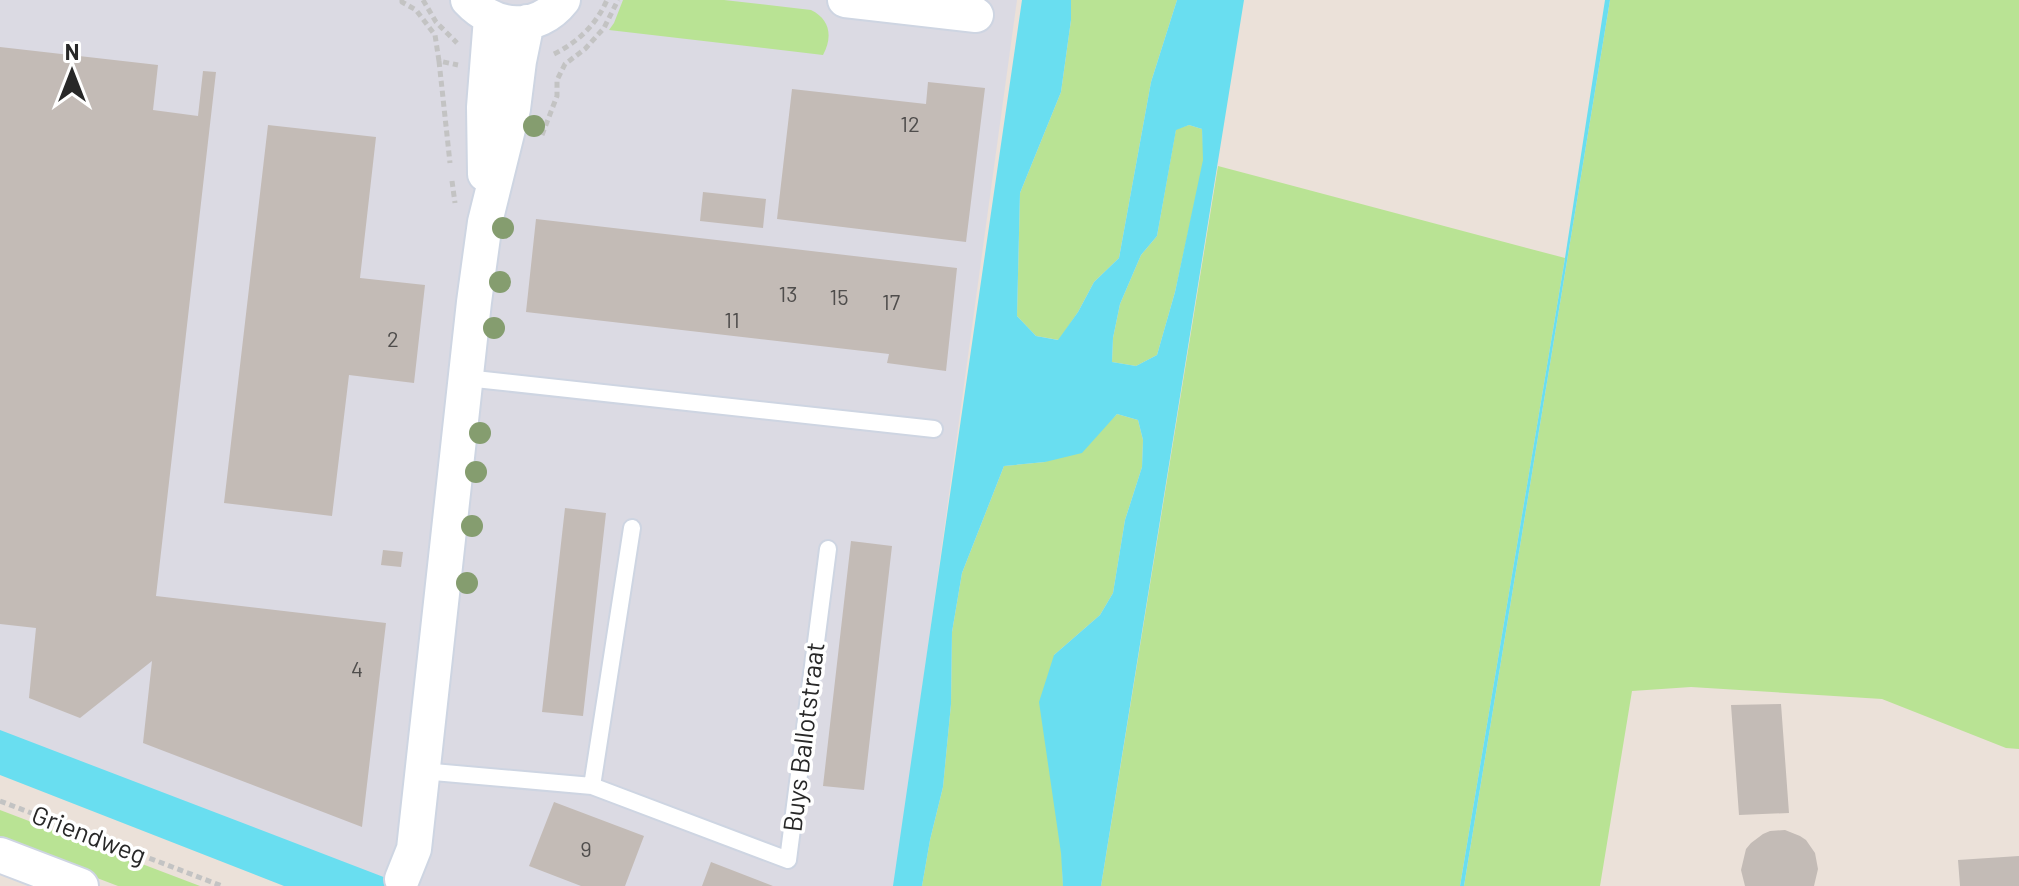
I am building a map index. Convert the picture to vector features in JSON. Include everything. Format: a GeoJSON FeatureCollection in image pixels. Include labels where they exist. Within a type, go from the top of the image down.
{"type":"FeatureCollection","features":[{"type":"Feature","properties":{"kind":"street"},"geometry":{"type":"LineString","coordinates":[[485,222],[479,9],[508,23],[527,22],[551,13],[563,0]]}},
{"type":"Feature","properties":{"kind":"street"},"geometry":{"type":"LineString","coordinates":[[845,0],[976,15]]}},
{"type":"Feature","properties":{"kind":"street"},"geometry":{"type":"LineString","coordinates":[[400,882],[414,849],[485,222],[513,109],[527,22]]}},
{"type":"Feature","properties":{"kind":"street","name":"Griendweg"},"geometry":{"type":"LineString","coordinates":[[0,855],[81,886]]}},
{"type":"Feature","properties":{"kind":"lane"},"geometry":{"type":"LineString","coordinates":[[466,378],[934,429]]}},
{"type":"Feature","properties":{"kind":"lane"},"geometry":{"type":"LineString","coordinates":[[592,786],[632,528]]}},
{"type":"Feature","properties":{"kind":"lane","name":"Buys Ballotstraat"},"geometry":{"type":"LineString","coordinates":[[422,771],[592,786],[788,860],[828,549]]}},
{"type":"Feature","properties":{"kind":"path"},"geometry":{"type":"LineString","coordinates":[[540,140],[557,96],[557,80],[565,64],[585,49],[604,28],[618,0]]}},
{"type":"Feature","properties":{"kind":"path","name":"Griendweg"},"geometry":{"type":"LineString","coordinates":[[0,801],[222,886]]}},
{"type":"Feature","properties":{"kind":"shaded area"},"geometry":{"type":"Polygon","coordinates":[[[0,0],[1017,0],[895,886],[356,886],[0,754],[0,0]]]}},
{"type":"Feature","properties":{"kind":"green space"},"geometry":{"type":"Polygon","coordinates":[[[623,0],[724,0],[811,10],[826,23],[828,42],[823,55],[609,30],[623,0]]]}},
{"type":"Feature","properties":{"kind":"green space"},"geometry":{"type":"Polygon","coordinates":[[[1071,0],[1177,0],[1151,82],[1119,258],[1094,282],[1059,340],[1036,336],[1017,316],[1020,193],[1061,92],[1071,0]]]}},
{"type":"Feature","properties":{"kind":"green space"},"geometry":{"type":"Polygon","coordinates":[[[1610,0],[2019,0],[2019,749],[2006,748],[1882,699],[1691,687],[1632,691],[1600,886],[1464,886],[1610,0]]]}},
{"type":"Feature","properties":{"kind":"green space"},"geometry":{"type":"Polygon","coordinates":[[[1189,125],[1202,129],[1204,160],[1175,292],[1157,355],[1136,366],[1112,362],[1120,304],[1141,255],[1157,236],[1176,129],[1189,125]]]}},
{"type":"Feature","properties":{"kind":"green space"},"geometry":{"type":"Polygon","coordinates":[[[1218,166],[1565,258],[1460,886],[1101,886],[1218,166]]]}},
{"type":"Feature","properties":{"kind":"green space"},"geometry":{"type":"Polygon","coordinates":[[[1117,414],[1138,420],[1143,440],[1142,467],[1125,520],[1113,593],[1100,615],[1054,655],[1063,886],[922,886],[943,787],[951,704],[952,632],[962,573],[1004,466],[1045,462],[1105,426],[1117,414]]]}},
{"type":"Feature","properties":{"kind":"green space"},"geometry":{"type":"Polygon","coordinates":[[[0,810],[200,886],[118,886],[0,841],[0,810]]]}},
{"type":"Feature","properties":{"kind":"water"},"geometry":{"type":"Polygon","coordinates":[[[1022,0],[1071,0],[1061,92],[1020,193],[1017,316],[1036,336],[1058,340],[1094,282],[1119,258],[1151,82],[1177,0],[1244,0],[1101,886],[1063,886],[1039,702],[1054,655],[1100,615],[1113,593],[1125,520],[1142,467],[1143,440],[1138,420],[1117,414],[1082,453],[1045,462],[1004,466],[962,573],[952,632],[951,704],[943,787],[922,886],[893,886],[1022,0]],[[1189,125],[1176,130],[1157,236],[1141,255],[1120,304],[1112,362],[1136,366],[1157,355],[1175,292],[1203,160],[1202,129],[1189,125]]]}},
{"type":"Feature","properties":{"kind":"water"},"geometry":{"type":"Polygon","coordinates":[[[1605,0],[1610,0],[1464,886],[1460,886],[1565,258],[1605,0]]]}},
{"type":"Feature","properties":{"kind":"water"},"geometry":{"type":"Polygon","coordinates":[[[0,730],[407,886],[284,886],[0,775],[0,730]]]}},
{"type":"Feature","properties":{"kind":"building"},"geometry":{"type":"Polygon","coordinates":[[[0,47],[158,65],[153,110],[198,116],[203,71],[216,72],[156,596],[386,623],[362,827],[143,743],[152,661],[80,718],[29,698],[36,628],[0,624],[0,47]]]}},
{"type":"Feature","properties":{"kind":"building"},"geometry":{"type":"Polygon","coordinates":[[[928,82],[985,88],[966,242],[777,219],[792,89],[926,104],[928,82]]]}},
{"type":"Feature","properties":{"kind":"building"},"geometry":{"type":"Polygon","coordinates":[[[268,125],[376,137],[360,278],[425,285],[414,383],[349,375],[332,516],[224,503],[268,125]]]}},
{"type":"Feature","properties":{"kind":"building"},"geometry":{"type":"Polygon","coordinates":[[[703,192],[766,199],[763,228],[700,221],[703,192]]]}},
{"type":"Feature","properties":{"kind":"building"},"geometry":{"type":"Polygon","coordinates":[[[536,219],[957,268],[946,371],[887,363],[889,354],[526,312],[536,219]]]}},
{"type":"Feature","properties":{"kind":"building"},"geometry":{"type":"Polygon","coordinates":[[[565,508],[606,513],[583,716],[542,712],[565,508]]]}},
{"type":"Feature","properties":{"kind":"building"},"geometry":{"type":"Polygon","coordinates":[[[851,541],[892,546],[864,790],[823,786],[851,541]]]}},
{"type":"Feature","properties":{"kind":"building"},"geometry":{"type":"Polygon","coordinates":[[[383,550],[403,552],[401,567],[381,565],[383,550]]]}},
{"type":"Feature","properties":{"kind":"building"},"geometry":{"type":"Polygon","coordinates":[[[1781,704],[1789,813],[1739,815],[1731,705],[1781,704]]]}},
{"type":"Feature","properties":{"kind":"building"},"geometry":{"type":"Polygon","coordinates":[[[554,802],[644,836],[625,886],[581,886],[529,866],[554,802]]]}},
{"type":"Feature","properties":{"kind":"building"},"geometry":{"type":"Polygon","coordinates":[[[1785,830],[1806,840],[1815,853],[1818,869],[1814,886],[1745,886],[1741,870],[1746,849],[1763,834],[1785,830]]]}},
{"type":"Feature","properties":{"kind":"building"},"geometry":{"type":"Polygon","coordinates":[[[2019,856],[2019,886],[1960,886],[1958,860],[2019,856]]]}},
{"type":"Feature","properties":{"kind":"building"},"geometry":{"type":"Polygon","coordinates":[[[711,862],[773,886],[702,886],[711,862]]]}}]}
